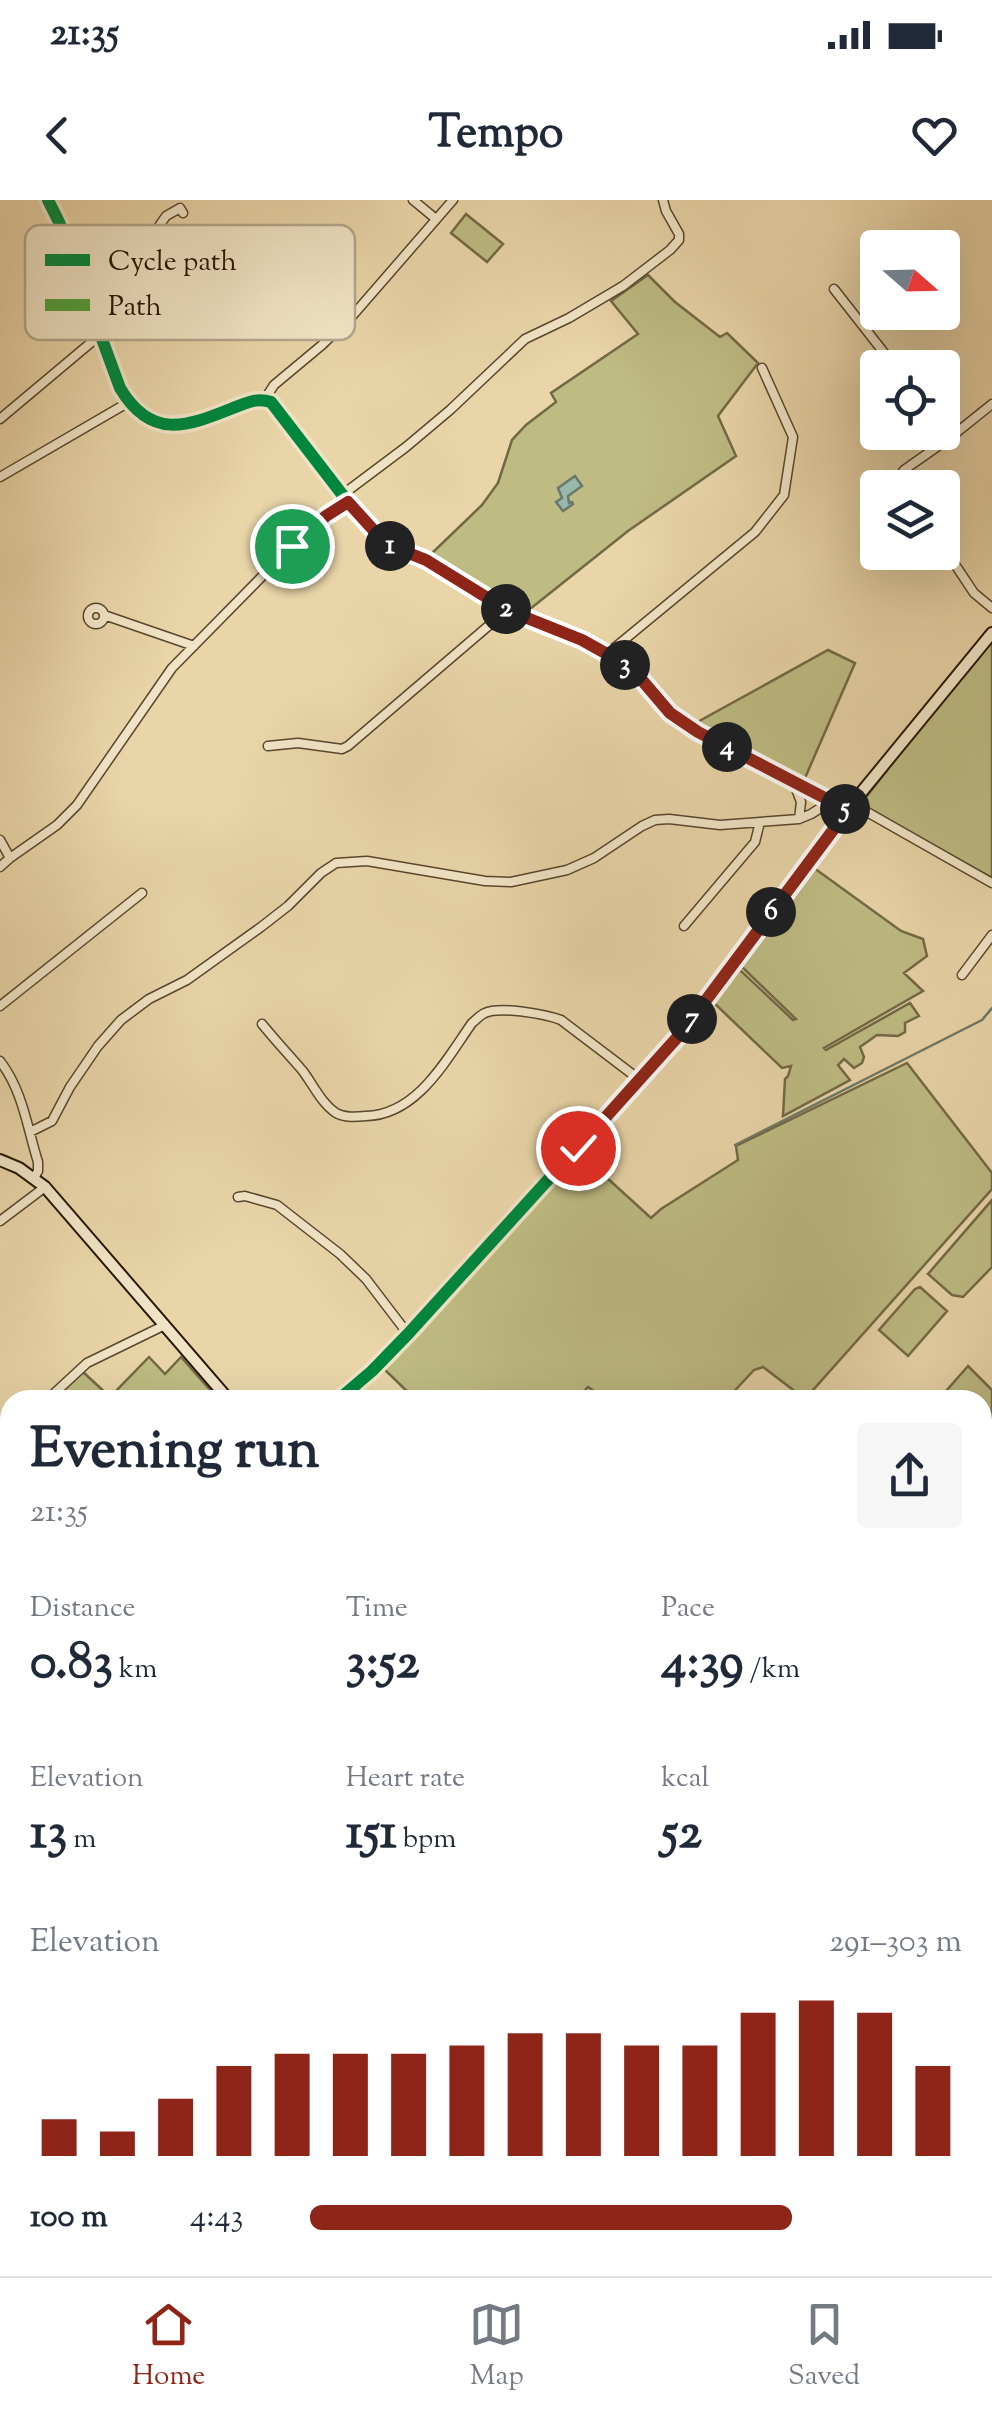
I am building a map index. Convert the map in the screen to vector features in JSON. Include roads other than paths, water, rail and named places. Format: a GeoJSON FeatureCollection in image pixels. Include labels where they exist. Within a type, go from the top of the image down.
{"type":"FeatureCollection","features":[{"type":"Feature","properties":{"kind":"street"},"geometry":{"type":"LineString","coordinates":[[48,200],[61,225]]}},
{"type":"Feature","properties":{"kind":"street"},"geometry":{"type":"LineString","coordinates":[[413,200],[436,219]]}},
{"type":"Feature","properties":{"kind":"street"},"geometry":{"type":"LineString","coordinates":[[355,313],[453,200]]}},
{"type":"Feature","properties":{"kind":"street"},"geometry":{"type":"LineString","coordinates":[[0,867],[57,825],[77,805],[172,668],[292,546],[450,410],[525,339],[623,286],[670,250],[680,234],[663,200]]}},
{"type":"Feature","properties":{"kind":"street"},"geometry":{"type":"LineString","coordinates":[[160,225],[180,208],[183,213]]}},
{"type":"Feature","properties":{"kind":"street"},"geometry":{"type":"LineString","coordinates":[[834,289],[882,350]]}},
{"type":"Feature","properties":{"kind":"street"},"geometry":{"type":"LineString","coordinates":[[0,419],[94,340]]}},
{"type":"Feature","properties":{"kind":"street"},"geometry":{"type":"LineString","coordinates":[[102,340],[120,388],[140,413],[174,425],[199,422],[256,399],[276,405],[345,499],[386,544],[426,560],[507,610],[607,654],[641,679],[670,713],[698,732],[992,882]]}},
{"type":"Feature","properties":{"kind":"street"},"geometry":{"type":"LineString","coordinates":[[265,399],[274,385],[328,340]]}},
{"type":"Feature","properties":{"kind":"street"},"geometry":{"type":"LineString","coordinates":[[607,654],[755,532],[784,494],[794,437],[762,368]]}},
{"type":"Feature","properties":{"kind":"street"},"geometry":{"type":"LineString","coordinates":[[0,477],[128,402]]}},
{"type":"Feature","properties":{"kind":"street"},"geometry":{"type":"LineString","coordinates":[[960,430],[992,404]]}},
{"type":"Feature","properties":{"kind":"street"},"geometry":{"type":"LineString","coordinates":[[904,470],[932,450]]}},
{"type":"Feature","properties":{"kind":"street"},"geometry":{"type":"LineString","coordinates":[[959,570],[974,593],[992,608]]}},
{"type":"Feature","properties":{"kind":"street"},"geometry":{"type":"LineString","coordinates":[[268,746],[348,746],[507,610]]}},
{"type":"Feature","properties":{"kind":"street"},"geometry":{"type":"LineString","coordinates":[[104,616],[194,646]]}},
{"type":"Feature","properties":{"kind":"street"},"geometry":{"type":"LineString","coordinates":[[350,1390],[408,1334],[683,1031],[851,807],[992,634]]}},
{"type":"Feature","properties":{"kind":"street"},"geometry":{"type":"LineString","coordinates":[[793,782],[801,802],[799,818]]}},
{"type":"Feature","properties":{"kind":"street"},"geometry":{"type":"LineString","coordinates":[[30,1132],[52,1121],[70,1086],[121,1020],[149,999],[187,980],[268,922],[331,866],[367,862],[511,882],[566,870],[604,854],[655,820],[720,825],[799,818],[830,802]]}},
{"type":"Feature","properties":{"kind":"street"},"geometry":{"type":"LineString","coordinates":[[684,926],[755,842],[760,822]]}},
{"type":"Feature","properties":{"kind":"street"},"geometry":{"type":"LineString","coordinates":[[0,840],[10,858]]}},
{"type":"Feature","properties":{"kind":"street"},"geometry":{"type":"LineString","coordinates":[[0,1006],[142,893]]}},
{"type":"Feature","properties":{"kind":"street"},"geometry":{"type":"LineString","coordinates":[[962,975],[992,935]]}},
{"type":"Feature","properties":{"kind":"street"},"geometry":{"type":"LineString","coordinates":[[262,1024],[332,1110],[343,1116],[387,1114],[407,1102],[426,1086],[472,1024],[491,1011],[561,1020],[640,1080]]}},
{"type":"Feature","properties":{"kind":"street"},"geometry":{"type":"LineString","coordinates":[[0,1060],[14,1078],[30,1132],[38,1162],[34,1178]]}},
{"type":"Feature","properties":{"kind":"street"},"geometry":{"type":"LineString","coordinates":[[0,1160],[45,1187],[220,1390]]}},
{"type":"Feature","properties":{"kind":"street"},"geometry":{"type":"LineString","coordinates":[[0,1221],[45,1187]]}},
{"type":"Feature","properties":{"kind":"street"},"geometry":{"type":"LineString","coordinates":[[238,1197],[277,1206],[340,1254],[366,1279],[408,1334]]}},
{"type":"Feature","properties":{"kind":"street"},"geometry":{"type":"LineString","coordinates":[[57,1390],[87,1364],[164,1325]]}},
{"type":"Feature","properties":{"kind":"water"},"geometry":{"type":"Polygon","coordinates":[[[575,476],[582,486],[568,496],[573,504],[563,511],[556,502],[562,498],[558,488],[575,476]]]}},
{"type":"Feature","properties":{"kind":"waterway"},"geometry":{"type":"LineString","coordinates":[[735,1145],[982,1020],[992,1008]]}}]}
